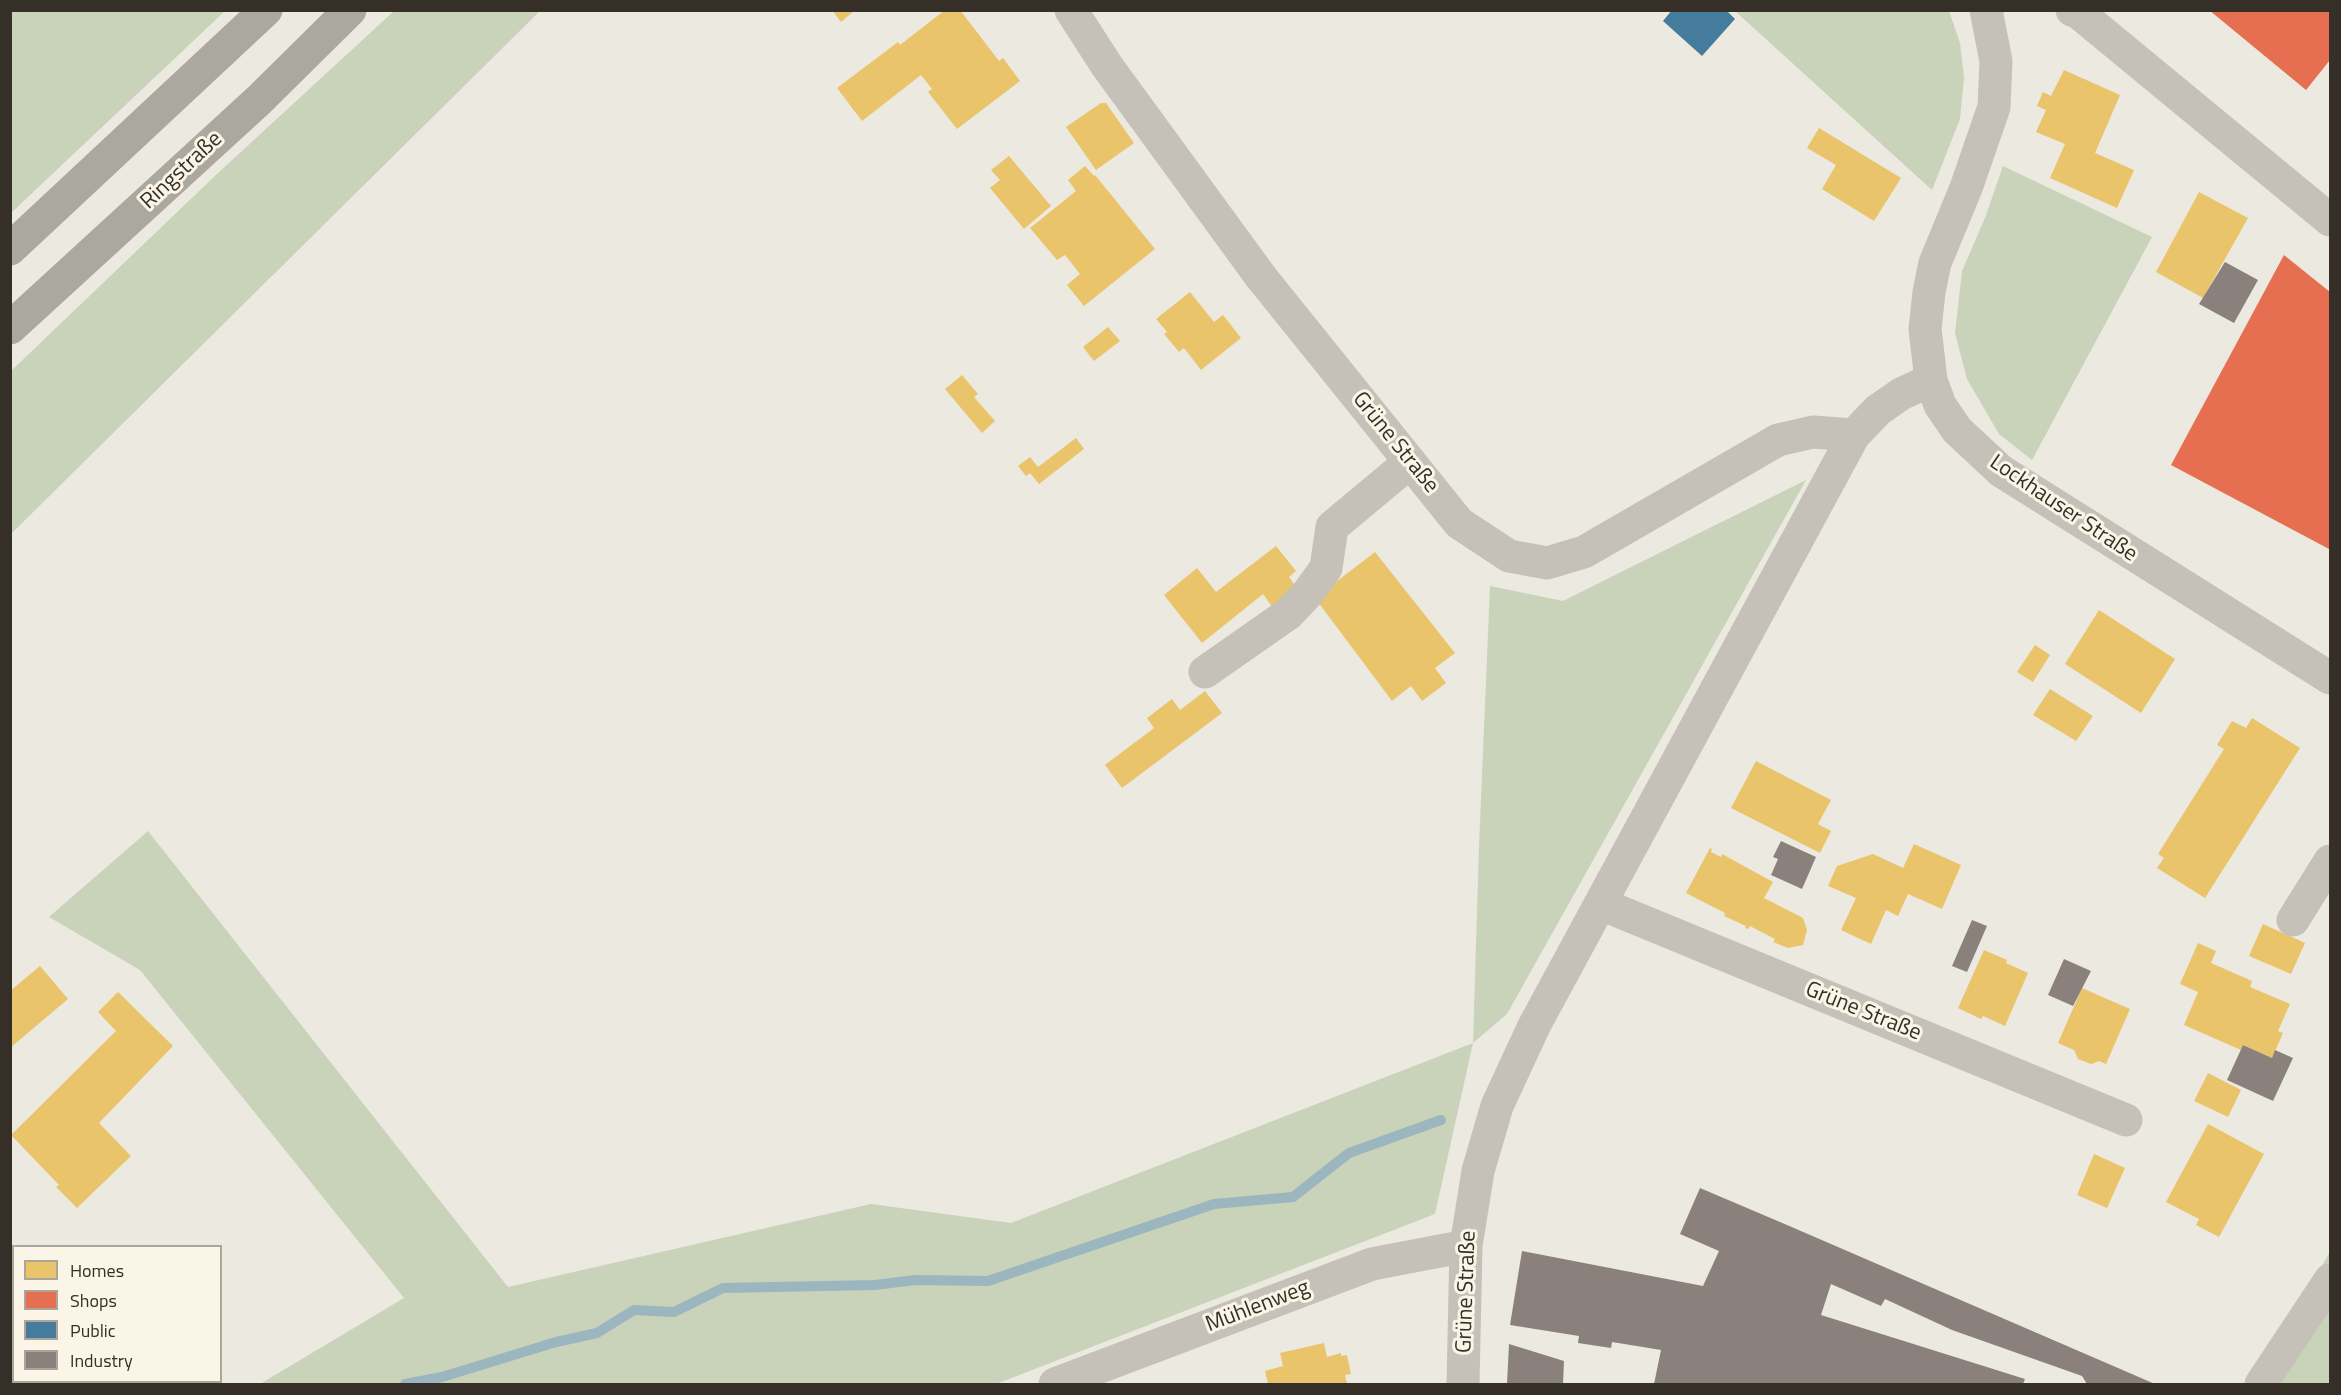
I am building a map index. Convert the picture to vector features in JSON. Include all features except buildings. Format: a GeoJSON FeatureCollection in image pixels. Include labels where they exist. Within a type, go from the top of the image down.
{"type":"FeatureCollection","features":[{"type":"Feature","properties":{"kind":"highway"},"geometry":{"type":"LineString","coordinates":[[10,249],[266,10]]}},
{"type":"Feature","properties":{"kind":"highway","name":"Ringstraße"},"geometry":{"type":"LineString","coordinates":[[10,328],[259,100],[350,10]]}},
{"type":"Feature","properties":{"kind":"street","name":"Grüne Straße"},"geometry":{"type":"LineString","coordinates":[[1071,10],[1107,66],[1262,277],[1410,462],[1459,523],[1509,556],[1547,563],[1584,552],[1778,440],[1813,432],[1854,435]]}},
{"type":"Feature","properties":{"kind":"street"},"geometry":{"type":"LineString","coordinates":[[2072,10],[2079,13],[2331,220]]}},
{"type":"Feature","properties":{"kind":"street","name":"Lockhauser Straße"},"geometry":{"type":"LineString","coordinates":[[1994,12],[1996,61],[1994,106],[1966,188],[1935,263],[1929,292],[1925,329],[1931,380],[1940,405],[1957,430],[2001,471],[2331,678]]}},
{"type":"Feature","properties":{"kind":"street","name":"Grüne Straße"},"geometry":{"type":"LineString","coordinates":[[1463,1384],[1466,1246],[1478,1171],[1497,1106],[1534,1026],[1854,435],[1878,410],[1901,394],[1931,380]]}},
{"type":"Feature","properties":{"kind":"street"},"geometry":{"type":"LineString","coordinates":[[1205,672],[1288,614],[1308,593],[1326,568],[1332,527],[1410,462]]}},
{"type":"Feature","properties":{"kind":"street"},"geometry":{"type":"LineString","coordinates":[[2293,920],[2331,861]]}},
{"type":"Feature","properties":{"kind":"street","name":"Grüne Straße"},"geometry":{"type":"LineString","coordinates":[[1601,904],[2126,1120]]}},
{"type":"Feature","properties":{"kind":"street","name":"Mühlenweg"},"geometry":{"type":"LineString","coordinates":[[1055,1384],[1372,1263],[1466,1246]]}},
{"type":"Feature","properties":{"kind":"street"},"geometry":{"type":"LineString","coordinates":[[2261,1384],[2331,1280]]}},
{"type":"Feature","properties":{"kind":"green space"},"geometry":{"type":"Polygon","coordinates":[[[11,10],[225,10],[225,11],[11,213],[11,10]]]}},
{"type":"Feature","properties":{"kind":"green space"},"geometry":{"type":"Polygon","coordinates":[[[394,11],[540,11],[11,534],[11,371],[218,173],[394,11]]]}},
{"type":"Feature","properties":{"kind":"green space"},"geometry":{"type":"Polygon","coordinates":[[[1735,11],[1949,11],[1960,43],[1964,78],[1960,119],[1932,190],[1735,11]]]}},
{"type":"Feature","properties":{"kind":"green space"},"geometry":{"type":"Polygon","coordinates":[[[2003,166],[2152,237],[2032,460],[1999,434],[1967,379],[1955,333],[1962,271],[1985,218],[2003,166]]]}},
{"type":"Feature","properties":{"kind":"green space"},"geometry":{"type":"Polygon","coordinates":[[[1806,480],[1507,1014],[1473,1043],[1490,586],[1563,601],[1806,480]]]}},
{"type":"Feature","properties":{"kind":"green space"},"geometry":{"type":"Polygon","coordinates":[[[148,831],[508,1287],[871,1204],[1011,1223],[1473,1043],[1435,1214],[996,1384],[260,1384],[404,1298],[140,970],[49,917],[148,831]]]}},
{"type":"Feature","properties":{"kind":"green space"},"geometry":{"type":"Polygon","coordinates":[[[2330,1252],[2330,1384],[2249,1384],[2294,1313],[2330,1252]]]}},
{"type":"Feature","properties":{"kind":"waterway"},"geometry":{"type":"LineString","coordinates":[[405,1384],[442,1377],[556,1342],[597,1333],[634,1310],[674,1312],[723,1288],[875,1285],[915,1280],[988,1281],[1214,1204],[1293,1197],[1349,1153],[1441,1120]]}}]}
